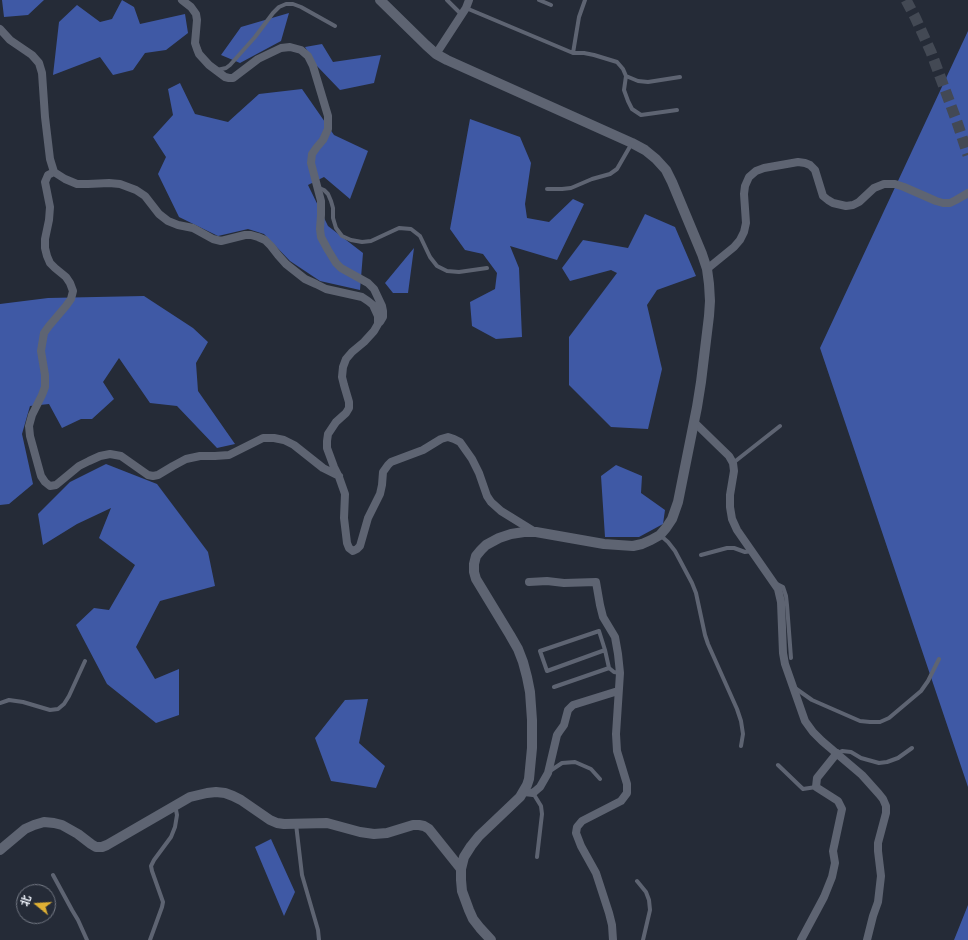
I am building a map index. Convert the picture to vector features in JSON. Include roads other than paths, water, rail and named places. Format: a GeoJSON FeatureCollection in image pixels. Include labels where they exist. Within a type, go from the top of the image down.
{"type":"FeatureCollection","features":[{"type":"Feature","properties":{"kind":"street"},"geometry":{"type":"LineString","coordinates":[[182,0],[191,7],[196,14],[197,20],[195,43],[199,54],[225,77],[233,78],[258,59],[280,48],[290,47],[300,50],[308,56],[328,116],[328,129],[323,140],[312,154],[311,163],[321,201],[321,237],[336,263],[341,268],[368,283],[374,289],[383,311],[381,321],[374,331],[346,359],[343,367],[343,381],[349,402],[349,408],[346,413],[336,422],[328,434],[327,448],[345,494],[344,518],[349,548],[353,551],[357,550],[360,546],[368,518],[380,494],[383,472],[388,465],[391,462],[423,450],[441,439],[448,437],[460,442],[472,459],[480,474],[491,502],[536,532]]}},
{"type":"Feature","properties":{"kind":"street"},"geometry":{"type":"LineString","coordinates":[[380,0],[436,54],[632,143],[645,150],[656,159],[666,170],[672,182],[702,254],[709,284],[709,316],[701,382],[694,422],[678,502],[672,519],[666,528],[660,535],[652,540],[633,546],[585,542],[536,532],[524,532],[512,534],[493,541],[476,556],[474,564],[476,579],[514,642],[523,662],[527,677],[530,692],[532,720],[532,748],[528,792]]}},
{"type":"Feature","properties":{"kind":"street"},"geometry":{"type":"LineString","coordinates":[[436,54],[467,6]]}},
{"type":"Feature","properties":{"kind":"street"},"geometry":{"type":"LineString","coordinates":[[0,29],[10,40],[32,55],[39,63],[42,73],[50,159],[54,172],[64,179],[77,184],[120,184],[136,190],[145,196],[159,214],[168,221],[193,228],[221,241],[245,235],[251,235],[265,240],[286,264],[306,279],[326,289],[362,297],[368,301],[376,311],[378,316],[378,324]]}},
{"type":"Feature","properties":{"kind":"street"},"geometry":{"type":"LineString","coordinates":[[706,269],[734,247],[740,240],[746,223],[744,194],[745,186],[749,176],[764,168],[798,162],[810,165],[815,170],[823,196],[833,203],[840,205],[853,205],[859,202],[874,188],[884,184],[895,184],[943,203],[950,203],[968,193]]}},
{"type":"Feature","properties":{"kind":"street"},"geometry":{"type":"LineString","coordinates":[[54,172],[48,174],[45,182],[50,208],[45,248],[50,263],[66,277],[73,291],[71,299],[44,333],[41,351],[45,375],[45,387],[32,415],[29,426],[30,436],[41,476],[45,482],[50,486],[56,485],[79,466],[100,456],[110,454],[121,456],[148,475],[158,475],[186,459],[200,456],[229,455],[263,438],[284,440],[294,445],[323,468],[339,477]]}},
{"type":"Feature","properties":{"kind":"street"},"geometry":{"type":"LineString","coordinates":[[694,422],[729,456],[733,463],[734,471],[730,495],[732,519],[737,530],[778,589],[781,602],[784,664],[805,721],[812,732],[862,775],[880,794],[886,806],[886,813],[878,843],[881,876],[878,902],[867,940]]}},
{"type":"Feature","properties":{"kind":"street"},"geometry":{"type":"LineString","coordinates":[[529,582],[596,582],[600,605],[614,637],[618,654],[620,673],[616,734],[617,752],[627,784],[627,793],[621,801],[582,821],[577,827],[576,834],[596,873],[609,913],[612,925],[613,940]]}},
{"type":"Feature","properties":{"kind":"street"},"geometry":{"type":"LineString","coordinates":[[491,940],[473,919],[462,891],[461,869],[464,857],[479,836],[520,797],[528,792],[540,788],[548,773],[557,735],[564,725],[568,710],[573,705],[618,691]]}},
{"type":"Feature","properties":{"kind":"street"},"geometry":{"type":"LineString","coordinates":[[801,940],[824,897],[832,877],[834,863],[833,851],[842,809],[838,801],[816,787],[817,778],[837,753]]}},
{"type":"Feature","properties":{"kind":"street"},"geometry":{"type":"LineString","coordinates":[[0,850],[25,830],[44,822],[62,825],[96,847],[107,846],[190,797],[198,794],[216,792],[233,796],[241,800],[270,820],[277,823],[327,823],[360,832],[374,834],[413,825],[424,826],[429,829],[461,869]]}},
{"type":"Feature","properties":{"kind":"lane"},"geometry":{"type":"LineString","coordinates":[[447,0],[467,6],[573,53],[594,55],[617,62],[623,69],[626,76],[624,90],[628,101],[632,109],[640,115],[677,110]]}},
{"type":"Feature","properties":{"kind":"lane"},"geometry":{"type":"LineString","coordinates":[[539,0],[551,5]]}},
{"type":"Feature","properties":{"kind":"lane"},"geometry":{"type":"LineString","coordinates":[[573,53],[579,17],[585,0]]}},
{"type":"Feature","properties":{"kind":"lane"},"geometry":{"type":"LineString","coordinates":[[216,70],[226,68],[230,65],[255,37],[273,13],[279,7],[286,4],[293,4],[301,7],[336,26]]}},
{"type":"Feature","properties":{"kind":"lane"},"geometry":{"type":"LineString","coordinates":[[626,76],[638,81],[648,82],[680,77]]}},
{"type":"Feature","properties":{"kind":"lane"},"geometry":{"type":"LineString","coordinates":[[547,188],[571,188],[592,179],[610,174],[617,169],[632,143]]}},
{"type":"Feature","properties":{"kind":"lane"},"geometry":{"type":"LineString","coordinates":[[317,187],[324,190],[332,200],[333,218],[336,228],[342,236],[351,240],[362,242],[371,241],[399,228],[411,229],[420,236],[430,257],[437,266],[447,271],[458,272],[487,268]]}},
{"type":"Feature","properties":{"kind":"lane"},"geometry":{"type":"LineString","coordinates":[[733,463],[780,426]]}},
{"type":"Feature","properties":{"kind":"lane"},"geometry":{"type":"LineString","coordinates":[[660,535],[675,551],[696,593],[706,640],[741,721],[743,734],[741,746]]}},
{"type":"Feature","properties":{"kind":"lane"},"geometry":{"type":"LineString","coordinates":[[701,555],[727,548],[734,548],[745,552],[752,551]]}},
{"type":"Feature","properties":{"kind":"lane"},"geometry":{"type":"LineString","coordinates":[[775,583],[782,587],[786,596],[791,658]]}},
{"type":"Feature","properties":{"kind":"lane"},"geometry":{"type":"LineString","coordinates":[[605,650],[546,671],[540,651],[599,631],[605,650],[609,668],[614,672],[620,673]]}},
{"type":"Feature","properties":{"kind":"lane"},"geometry":{"type":"LineString","coordinates":[[793,686],[812,700],[860,721],[880,722],[889,718],[921,691],[939,659]]}},
{"type":"Feature","properties":{"kind":"lane"},"geometry":{"type":"LineString","coordinates":[[0,703],[10,700],[23,702],[50,710],[58,709],[64,704],[69,696],[85,661]]}},
{"type":"Feature","properties":{"kind":"lane"},"geometry":{"type":"LineString","coordinates":[[554,688],[609,668]]}},
{"type":"Feature","properties":{"kind":"lane"},"geometry":{"type":"LineString","coordinates":[[837,753],[842,751],[851,752],[861,758],[879,763],[888,762],[898,758],[912,748]]}},
{"type":"Feature","properties":{"kind":"lane"},"geometry":{"type":"LineString","coordinates":[[548,773],[562,764],[575,762],[591,769],[600,779]]}},
{"type":"Feature","properties":{"kind":"lane"},"geometry":{"type":"LineString","coordinates":[[778,765],[803,789],[816,787]]}},
{"type":"Feature","properties":{"kind":"lane"},"geometry":{"type":"LineString","coordinates":[[528,792],[541,806],[542,814],[537,856]]}},
{"type":"Feature","properties":{"kind":"lane"},"geometry":{"type":"LineString","coordinates":[[150,940],[163,902],[152,871],[152,866],[154,860],[171,837],[175,827],[177,815],[175,805]]}},
{"type":"Feature","properties":{"kind":"lane"},"geometry":{"type":"LineString","coordinates":[[296,824],[302,875],[318,930],[319,940]]}},
{"type":"Feature","properties":{"kind":"lane"},"geometry":{"type":"LineString","coordinates":[[53,876],[78,920],[87,940]]}},
{"type":"Feature","properties":{"kind":"lane"},"geometry":{"type":"LineString","coordinates":[[638,881],[646,892],[650,910],[643,940]]}},
{"type":"Feature","properties":{"kind":"tunnel"},"geometry":{"type":"LineString","coordinates":[[906,0],[931,52],[968,155]]}}]}
